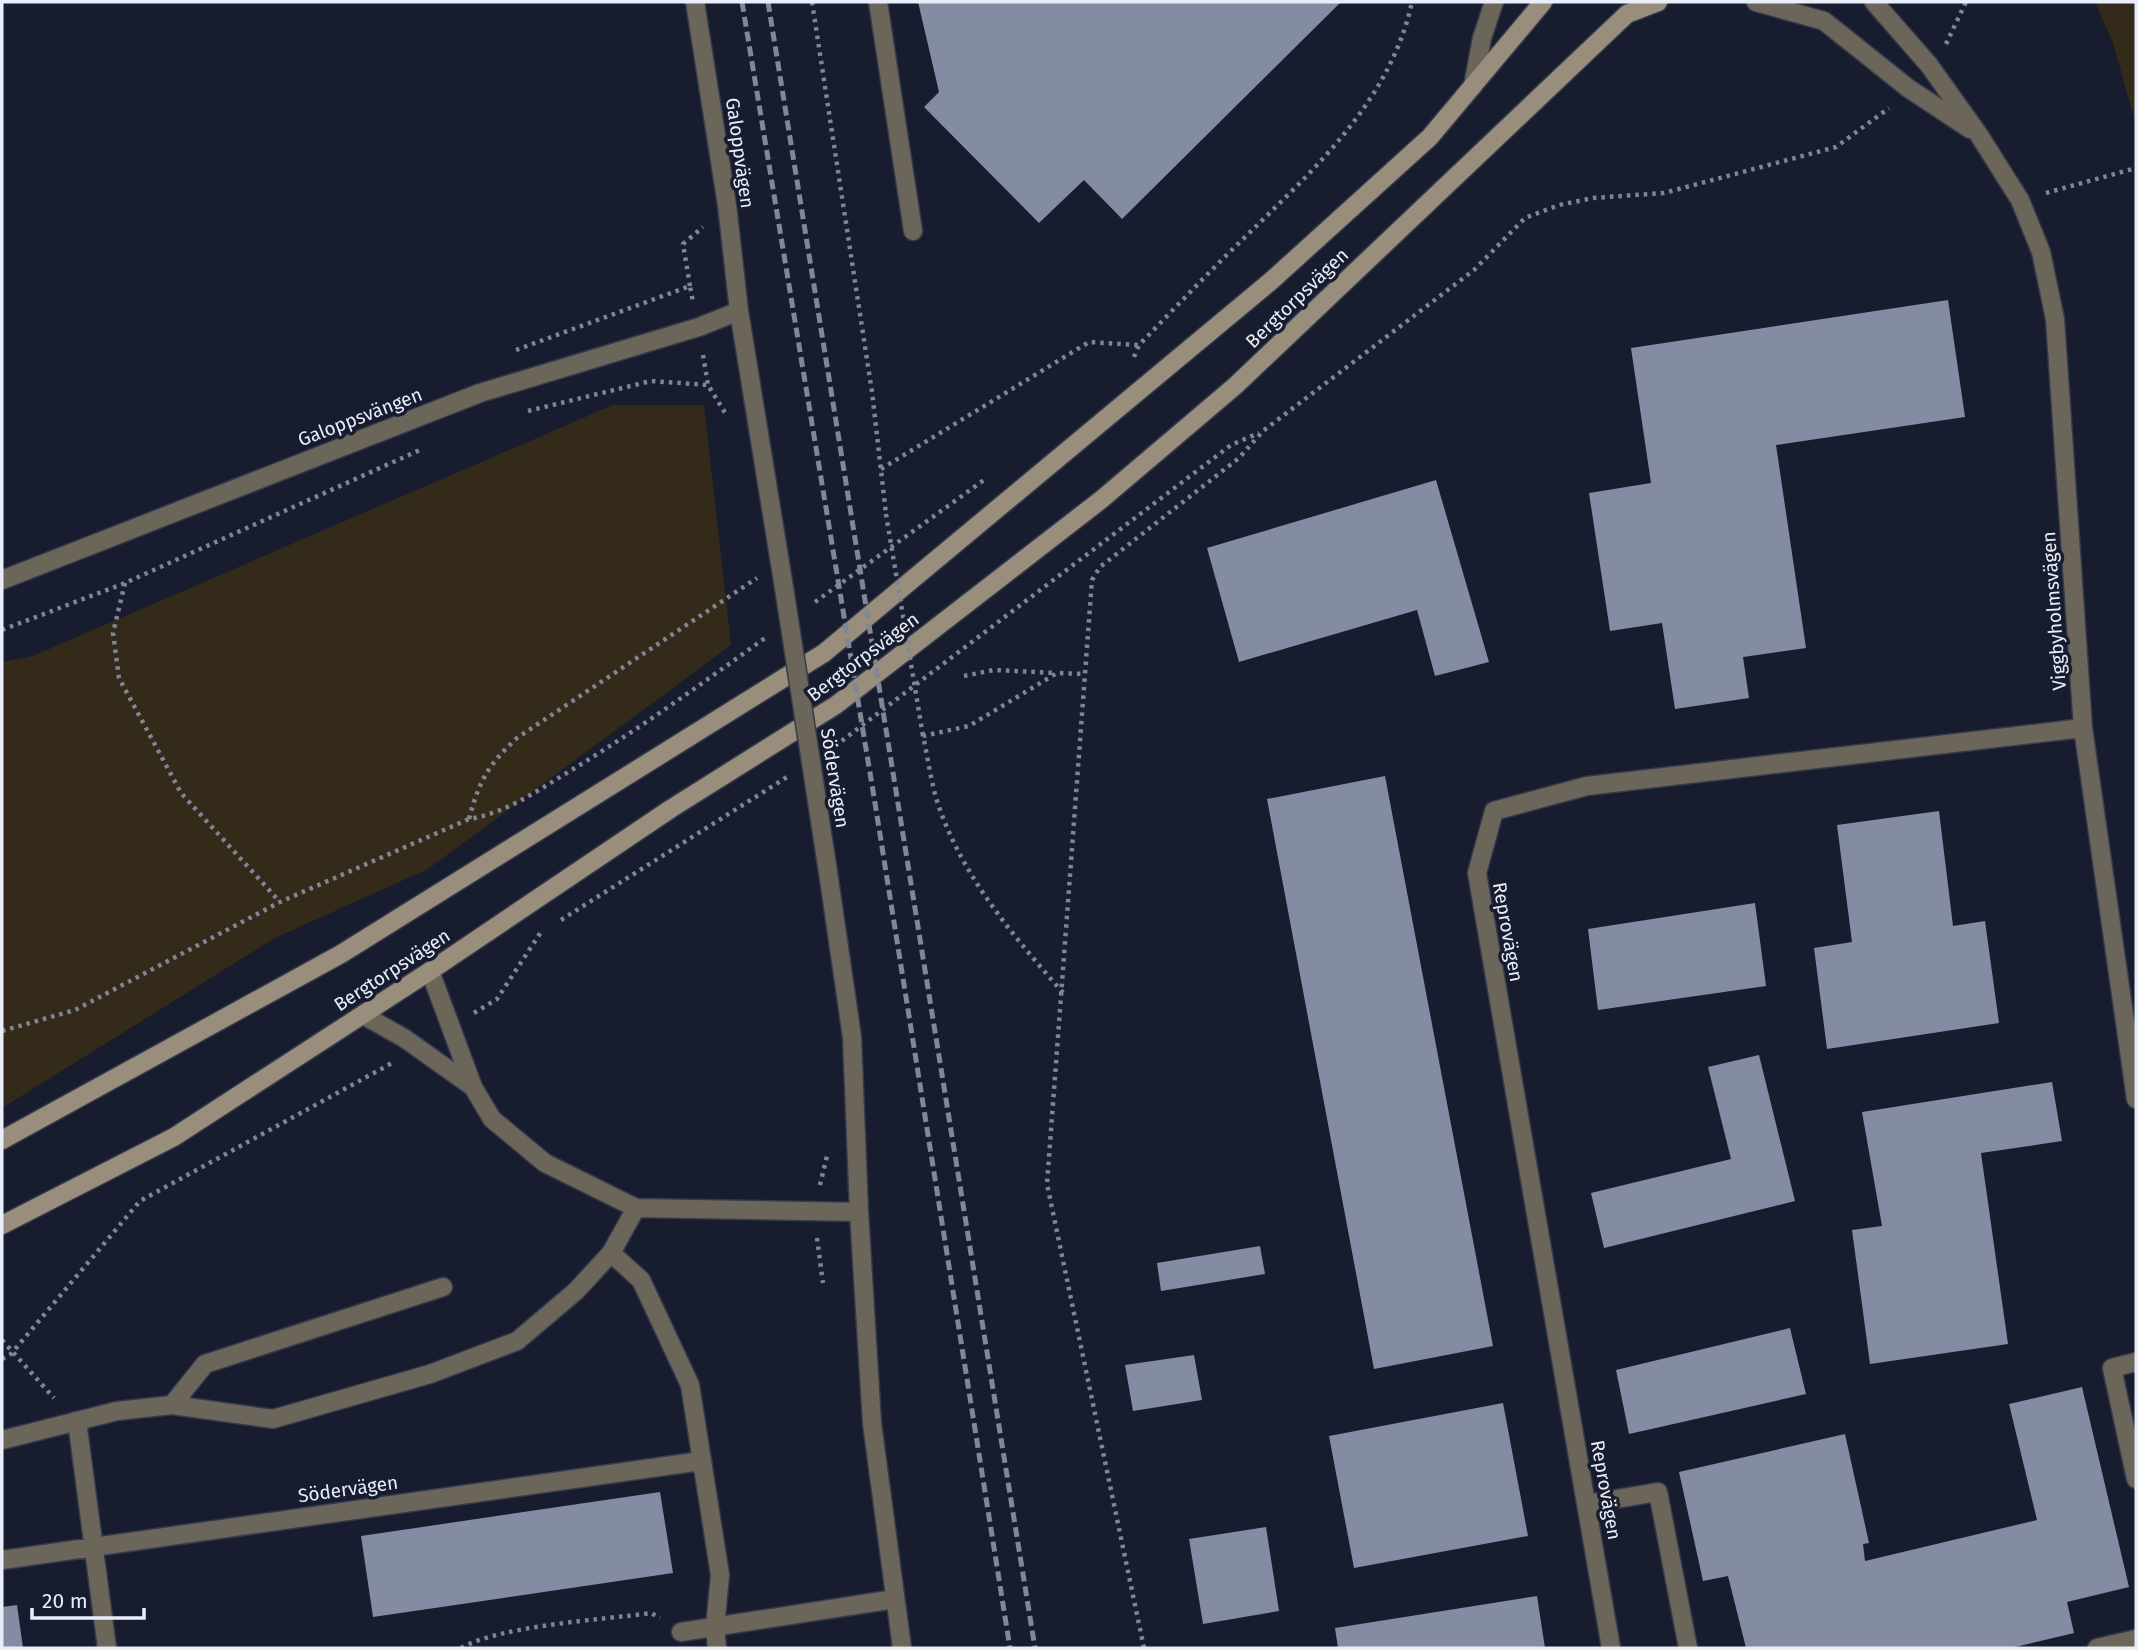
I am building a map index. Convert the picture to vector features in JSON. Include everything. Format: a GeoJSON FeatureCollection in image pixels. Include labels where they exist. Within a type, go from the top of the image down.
{"type":"FeatureCollection","features":[{"type":"Feature","properties":{"kind":"main road","name":"Bergtorpsvägen"},"geometry":{"type":"LineString","coordinates":[[2,1140],[341,954],[824,653],[1271,281],[1430,138],[1543,2]]}},
{"type":"Feature","properties":{"kind":"main road","name":"Bergtorpsvägen"},"geometry":{"type":"LineString","coordinates":[[2,1225],[174,1137],[430,971],[672,808],[836,705],[1091,508],[1235,386],[1627,14],[1658,2]]}},
{"type":"Feature","properties":{"kind":"street","name":"Galoppvägen"},"geometry":{"type":"LineString","coordinates":[[695,2],[727,205],[739,311]]}},
{"type":"Feature","properties":{"kind":"street"},"geometry":{"type":"LineString","coordinates":[[878,2],[913,231]]}},
{"type":"Feature","properties":{"kind":"street"},"geometry":{"type":"LineString","coordinates":[[1473,86],[1482,38],[1494,2]]}},
{"type":"Feature","properties":{"kind":"street","name":"Viggbyholmsvägen"},"geometry":{"type":"LineString","coordinates":[[1756,2],[1824,21],[1908,88],[1979,135]]}},
{"type":"Feature","properties":{"kind":"street","name":"Viggbyholmsvägen"},"geometry":{"type":"LineString","coordinates":[[1874,2],[1929,65],[1979,135],[2020,200],[2041,252],[2055,319],[2082,728],[2136,1098]]}},
{"type":"Feature","properties":{"kind":"street","name":"Galoppsvängen"},"geometry":{"type":"LineString","coordinates":[[2,580],[480,393],[699,327],[739,311]]}},
{"type":"Feature","properties":{"kind":"street","name":"Södervägen"},"geometry":{"type":"LineString","coordinates":[[739,311],[852,1037],[872,1423],[902,1648]]}},
{"type":"Feature","properties":{"kind":"street","name":"Reprovägen"},"geometry":{"type":"LineString","coordinates":[[1611,1648],[1477,873],[1494,811],[1587,786],[2082,728]]}},
{"type":"Feature","properties":{"kind":"street"},"geometry":{"type":"LineString","coordinates":[[430,971],[473,1087],[492,1119],[545,1163],[636,1208],[859,1212]]}},
{"type":"Feature","properties":{"kind":"street"},"geometry":{"type":"LineString","coordinates":[[363,1015],[417,1047],[473,1087]]}},
{"type":"Feature","properties":{"kind":"street"},"geometry":{"type":"LineString","coordinates":[[2,1440],[117,1411],[172,1405],[273,1419],[430,1374],[517,1340],[576,1291],[611,1253],[636,1208]]}},
{"type":"Feature","properties":{"kind":"street"},"geometry":{"type":"LineString","coordinates":[[611,1253],[641,1280],[690,1385],[720,1575],[715,1627],[717,1648]]}},
{"type":"Feature","properties":{"kind":"street"},"geometry":{"type":"LineString","coordinates":[[172,1405],[205,1364],[443,1287]]}},
{"type":"Feature","properties":{"kind":"street"},"geometry":{"type":"LineString","coordinates":[[2136,1362],[2112,1368],[2136,1479]]}},
{"type":"Feature","properties":{"kind":"street"},"geometry":{"type":"LineString","coordinates":[[77,1421],[107,1648]]}},
{"type":"Feature","properties":{"kind":"street","name":"Södervägen"},"geometry":{"type":"LineString","coordinates":[[2,1560],[701,1461]]}},
{"type":"Feature","properties":{"kind":"street"},"geometry":{"type":"LineString","coordinates":[[1587,1504],[1658,1492],[1688,1648]]}},
{"type":"Feature","properties":{"kind":"street"},"geometry":{"type":"LineString","coordinates":[[681,1632],[895,1599]]}},
{"type":"Feature","properties":{"kind":"street"},"geometry":{"type":"LineString","coordinates":[[2097,1648],[2136,1639]]}},
{"type":"Feature","properties":{"kind":"path"},"geometry":{"type":"LineString","coordinates":[[812,2],[886,514],[923,736],[938,803],[956,848],[992,909],[1063,993]]}},
{"type":"Feature","properties":{"kind":"path"},"geometry":{"type":"LineString","coordinates":[[1929,65],[1943,50],[1961,18],[1966,2]]}},
{"type":"Feature","properties":{"kind":"path"},"geometry":{"type":"LineString","coordinates":[[1144,1648],[1047,1184],[1092,580],[1100,567],[1239,458],[1262,431],[1474,270],[1525,218],[1559,205],[1593,198],[1664,193],[1836,147],[1879,118],[1908,88]]}},
{"type":"Feature","properties":{"kind":"path"},"geometry":{"type":"LineString","coordinates":[[2020,200],[2136,168]]}},
{"type":"Feature","properties":{"kind":"path"},"geometry":{"type":"LineString","coordinates":[[690,286],[683,244],[727,205]]}},
{"type":"Feature","properties":{"kind":"path"},"geometry":{"type":"LineString","coordinates":[[881,469],[1089,342],[1139,345]]}},
{"type":"Feature","properties":{"kind":"path"},"geometry":{"type":"LineString","coordinates":[[520,412],[651,381],[708,386],[728,418]]}},
{"type":"Feature","properties":{"kind":"path"},"geometry":{"type":"LineString","coordinates":[[834,747],[1231,445],[1262,431]]}},
{"type":"Feature","properties":{"kind":"path"},"geometry":{"type":"LineString","coordinates":[[2,630],[125,583],[430,445]]}},
{"type":"Feature","properties":{"kind":"path"},"geometry":{"type":"LineString","coordinates":[[469,819],[476,791],[491,762],[517,738],[763,573],[765,586]]}},
{"type":"Feature","properties":{"kind":"path"},"geometry":{"type":"LineString","coordinates":[[125,583],[113,632],[120,678],[181,793],[280,902]]}},
{"type":"Feature","properties":{"kind":"path"},"geometry":{"type":"LineString","coordinates":[[964,676],[994,670],[1084,674]]}},
{"type":"Feature","properties":{"kind":"path"},"geometry":{"type":"LineString","coordinates":[[923,736],[969,726],[1057,673]]}},
{"type":"Feature","properties":{"kind":"path"},"geometry":{"type":"LineString","coordinates":[[450,1027],[497,999],[539,934],[799,769]]}},
{"type":"Feature","properties":{"kind":"path"},"geometry":{"type":"LineString","coordinates":[[2,1359],[11,1354],[140,1201],[373,1076],[417,1047]]}},
{"type":"Feature","properties":{"kind":"path"},"geometry":{"type":"LineString","coordinates":[[823,1283],[813,1212],[830,1146]]}},
{"type":"Feature","properties":{"kind":"path"},"geometry":{"type":"LineString","coordinates":[[2,1340],[11,1354],[77,1421]]}},
{"type":"Feature","properties":{"kind":"path"},"geometry":{"type":"LineString","coordinates":[[461,1648],[472,1642],[537,1628],[651,1613],[681,1632]]}},
{"type":"Feature","properties":{"kind":"shaded area"},"geometry":{"type":"Polygon","coordinates":[[[2095,2],[2136,2],[2136,125],[2113,43],[2095,2]]]}},
{"type":"Feature","properties":{"kind":"shaded area"},"geometry":{"type":"Polygon","coordinates":[[[613,405],[704,405],[731,645],[428,869],[275,938],[2,1108],[2,662],[33,656],[613,405]]]}},
{"type":"Feature","properties":{"kind":"building"},"geometry":{"type":"Polygon","coordinates":[[[918,2],[1341,2],[1122,219],[1084,180],[1039,223],[924,107],[939,92],[918,2]]]}},
{"type":"Feature","properties":{"kind":"building"},"geometry":{"type":"Polygon","coordinates":[[[1948,300],[1965,417],[1776,445],[1806,648],[1743,657],[1749,698],[1675,709],[1662,623],[1610,631],[1589,493],[1651,483],[1631,348],[1948,300]]]}},
{"type":"Feature","properties":{"kind":"building"},"geometry":{"type":"Polygon","coordinates":[[[1436,480],[1489,662],[1435,676],[1417,610],[1239,662],[1207,548],[1436,480]]]}},
{"type":"Feature","properties":{"kind":"building"},"geometry":{"type":"Polygon","coordinates":[[[1385,776],[1493,1346],[1374,1369],[1267,799],[1385,776]]]}},
{"type":"Feature","properties":{"kind":"building"},"geometry":{"type":"Polygon","coordinates":[[[1939,811],[1953,926],[1985,921],[1999,1023],[1827,1049],[1814,948],[1852,942],[1837,825],[1939,811]]]}},
{"type":"Feature","properties":{"kind":"building"},"geometry":{"type":"Polygon","coordinates":[[[1755,903],[1766,986],[1598,1010],[1588,929],[1755,903]]]}},
{"type":"Feature","properties":{"kind":"building"},"geometry":{"type":"Polygon","coordinates":[[[1759,1055],[1795,1201],[1604,1248],[1591,1193],[1731,1159],[1708,1067],[1759,1055]]]}},
{"type":"Feature","properties":{"kind":"building"},"geometry":{"type":"Polygon","coordinates":[[[2052,1082],[2062,1141],[1981,1153],[2008,1344],[1870,1364],[1852,1230],[1882,1226],[1862,1112],[2052,1082]]]}},
{"type":"Feature","properties":{"kind":"building"},"geometry":{"type":"Polygon","coordinates":[[[1260,1246],[1265,1274],[1161,1291],[1157,1263],[1260,1246]]]}},
{"type":"Feature","properties":{"kind":"building"},"geometry":{"type":"Polygon","coordinates":[[[1790,1328],[1806,1394],[1629,1434],[1616,1370],[1790,1328]]]}},
{"type":"Feature","properties":{"kind":"building"},"geometry":{"type":"Polygon","coordinates":[[[1194,1355],[1202,1400],[1133,1411],[1125,1365],[1194,1355]]]}},
{"type":"Feature","properties":{"kind":"building"},"geometry":{"type":"Polygon","coordinates":[[[2082,1387],[2129,1587],[2067,1602],[2074,1633],[2011,1648],[1746,1648],[1728,1576],[1703,1581],[1679,1472],[1845,1434],[1869,1543],[1863,1544],[1865,1561],[2037,1520],[2009,1404],[2082,1387]]]}},
{"type":"Feature","properties":{"kind":"building"},"geometry":{"type":"Polygon","coordinates":[[[1503,1403],[1528,1536],[1354,1568],[1329,1436],[1503,1403]]]}},
{"type":"Feature","properties":{"kind":"building"},"geometry":{"type":"Polygon","coordinates":[[[660,1492],[673,1573],[373,1617],[361,1536],[660,1492]]]}},
{"type":"Feature","properties":{"kind":"building"},"geometry":{"type":"Polygon","coordinates":[[[1266,1527],[1279,1611],[1203,1624],[1189,1539],[1266,1527]]]}},
{"type":"Feature","properties":{"kind":"building"},"geometry":{"type":"Polygon","coordinates":[[[1537,1596],[1545,1648],[1338,1648],[1335,1628],[1537,1596]]]}},
{"type":"Feature","properties":{"kind":"building"},"geometry":{"type":"Polygon","coordinates":[[[17,1605],[23,1648],[2,1648],[2,1607],[17,1605]]]}},
{"type":"Feature","properties":{"kind":"railway"},"geometry":{"type":"LineString","coordinates":[[742,2],[874,797],[1010,1648]]}},
{"type":"Feature","properties":{"kind":"railway"},"geometry":{"type":"LineString","coordinates":[[768,2],[1035,1648]]}}]}
